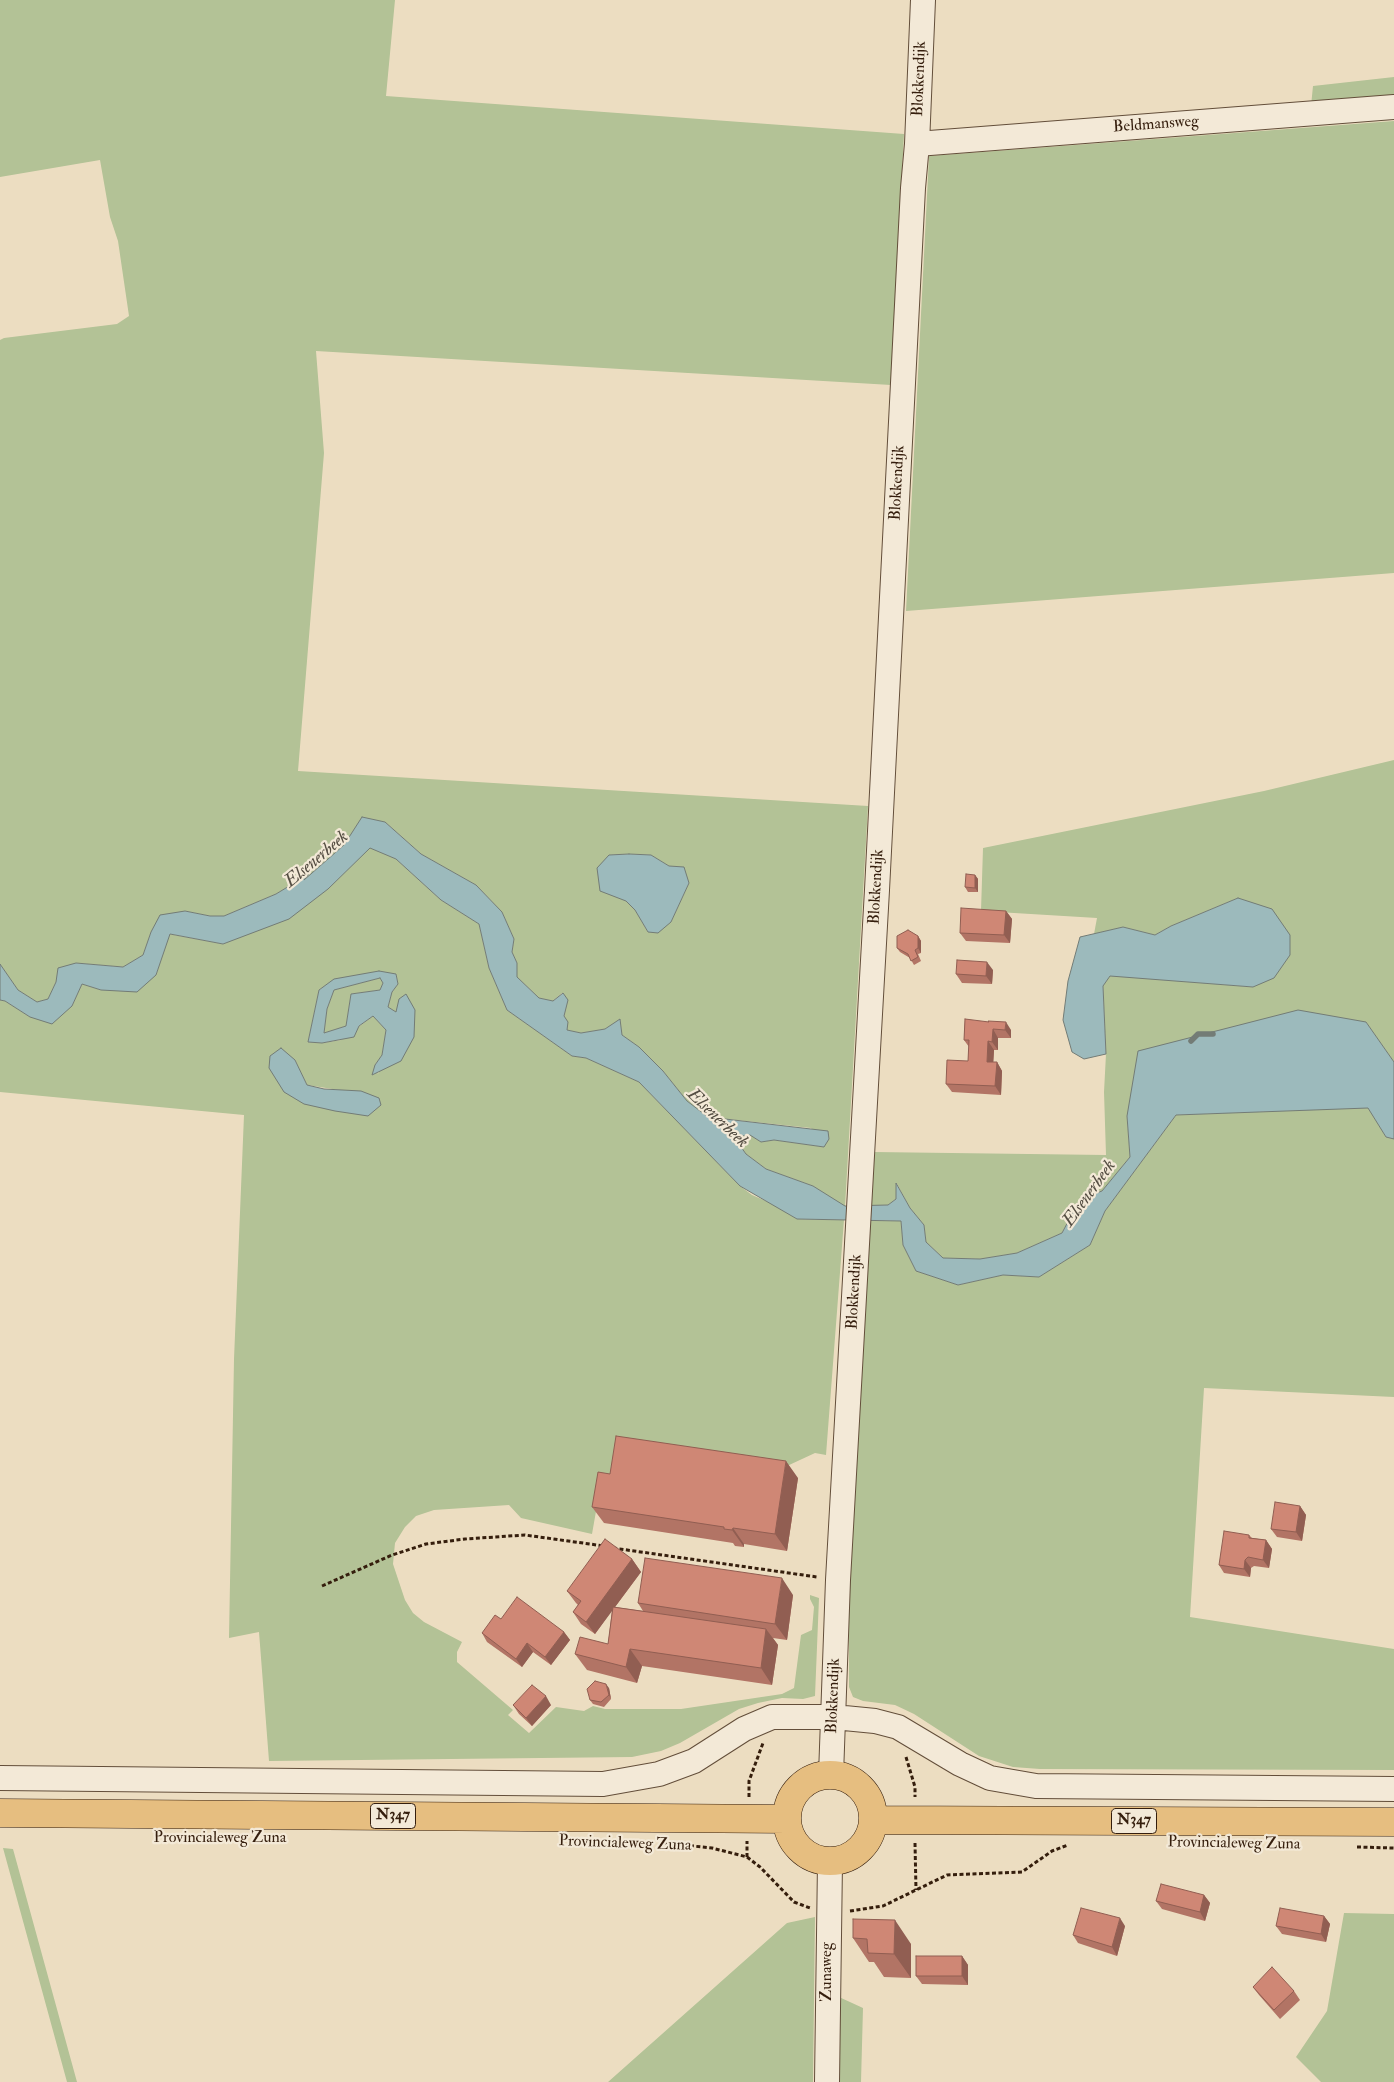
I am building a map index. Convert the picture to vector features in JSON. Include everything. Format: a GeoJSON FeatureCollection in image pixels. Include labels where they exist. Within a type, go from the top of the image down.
{"type":"FeatureCollection","features":[{"type":"Feature","properties":{"kind":"main road"},"geometry":{"type":"LineString","coordinates":[[831,1775],[849,1779],[860,1786],[871,1802],[874,1820],[865,1846],[848,1859],[830,1862],[813,1858],[801,1851],[791,1838],[786,1818],[791,1799],[802,1785],[816,1777],[831,1775]]}},
{"type":"Feature","properties":{"kind":"main road","name":"Provincialeweg Zuna"},"geometry":{"type":"LineString","coordinates":[[0,1813],[786,1818]]}},
{"type":"Feature","properties":{"kind":"main road","name":"Provincialeweg Zuna"},"geometry":{"type":"LineString","coordinates":[[874,1820],[1394,1822]]}},
{"type":"Feature","properties":{"kind":"street","name":"Blokkendijk"},"geometry":{"type":"LineString","coordinates":[[831,1775],[838,1580],[913,188],[917,144],[923,0]]}},
{"type":"Feature","properties":{"kind":"street","name":"Beldmansweg"},"geometry":{"type":"LineString","coordinates":[[917,144],[1394,106]]}},
{"type":"Feature","properties":{"kind":"street"},"geometry":{"type":"LineString","coordinates":[[0,1778],[602,1784],[659,1774],[694,1761],[744,1729],[772,1716],[875,1720],[898,1727],[960,1764],[990,1778],[1036,1786],[1394,1789]]}},
{"type":"Feature","properties":{"kind":"street","name":"Zunaweg"},"geometry":{"type":"LineString","coordinates":[[828,2082],[830,1862]]}},
{"type":"Feature","properties":{"kind":"path"},"geometry":{"type":"LineString","coordinates":[[322,1586],[392,1556],[426,1544],[525,1535],[838,1580]]}},
{"type":"Feature","properties":{"kind":"path"},"geometry":{"type":"LineString","coordinates":[[747,1857],[749,1781],[772,1716]]}},
{"type":"Feature","properties":{"kind":"path","name":"Provincialeweg Zuna"},"geometry":{"type":"LineString","coordinates":[[663,1843],[712,1848],[747,1857],[760,1867],[794,1902],[829,1913],[883,1906],[947,1875],[1022,1872],[1052,1851],[1066,1845],[1075,1845]]}},
{"type":"Feature","properties":{"kind":"path"},"geometry":{"type":"LineString","coordinates":[[1354,1847],[1394,1848]]}},
{"type":"Feature","properties":{"kind":"green space"},"geometry":{"type":"Polygon","coordinates":[[[0,0],[395,0],[386,96],[904,134],[891,385],[316,351],[324,453],[298,771],[868,806],[845,1207],[813,1186],[766,1169],[746,1154],[734,1136],[750,1135],[761,1142],[774,1140],[824,1147],[811,1128],[708,1117],[687,1101],[663,1071],[639,1047],[622,1035],[620,1020],[605,1029],[581,1033],[567,1030],[564,1016],[567,1000],[562,993],[553,1001],[539,998],[517,977],[517,963],[512,952],[514,939],[502,912],[476,885],[421,854],[385,822],[362,818],[344,845],[292,890],[306,876],[276,894],[224,916],[210,916],[185,911],[151,932],[143,955],[123,967],[76,963],[56,982],[48,999],[37,1002],[18,990],[0,964],[0,340],[117,324],[129,316],[118,241],[110,217],[100,160],[0,177],[0,0]],[[609,855],[626,901],[635,910],[648,932],[671,922],[689,883],[669,866],[651,855],[609,855]]]}},
{"type":"Feature","properties":{"kind":"green space"},"geometry":{"type":"Polygon","coordinates":[[[1394,77],[1394,97],[1311,106],[1313,86],[1394,77]]]}},
{"type":"Feature","properties":{"kind":"green space"},"geometry":{"type":"Polygon","coordinates":[[[1394,121],[1394,573],[906,611],[929,156],[1394,121]]]}},
{"type":"Feature","properties":{"kind":"green space"},"geometry":{"type":"Polygon","coordinates":[[[1394,760],[1394,1062],[1366,1022],[1127,1116],[1130,1157],[1102,1191],[1080,1199],[1062,1233],[1017,1253],[980,1259],[943,1258],[926,1242],[924,1225],[910,1208],[897,1184],[896,1199],[888,1205],[870,1207],[874,1152],[1106,1155],[1104,1092],[1106,1054],[1103,985],[1110,975],[1253,987],[1238,898],[1171,926],[1155,935],[1123,927],[1094,934],[1097,918],[981,911],[983,848],[1264,791],[1394,760]]]}},
{"type":"Feature","properties":{"kind":"green space"},"geometry":{"type":"Polygon","coordinates":[[[370,847],[396,859],[441,900],[479,924],[489,968],[507,1010],[572,1056],[586,1058],[639,1082],[740,1186],[752,1195],[775,1205],[797,1219],[844,1220],[826,1455],[815,1453],[787,1466],[619,1485],[601,1483],[592,1534],[521,1518],[509,1505],[434,1510],[416,1516],[405,1527],[395,1543],[393,1564],[405,1600],[413,1613],[424,1622],[462,1642],[457,1652],[457,1662],[513,1710],[508,1715],[529,1733],[556,1707],[584,1711],[593,1706],[605,1709],[681,1709],[782,1694],[794,1688],[801,1635],[812,1630],[814,1607],[810,1595],[819,1598],[815,1696],[803,1699],[782,1698],[739,1709],[680,1743],[661,1751],[632,1757],[269,1761],[259,1632],[229,1638],[234,1359],[244,1115],[0,1092],[0,1000],[5,1001],[30,1017],[72,1006],[82,984],[101,990],[156,975],[169,934],[223,944],[328,889],[370,847]],[[396,974],[335,979],[319,990],[308,1042],[322,1043],[341,1040],[373,1016],[386,1030],[382,1055],[375,1065],[378,1074],[396,1012],[388,1007],[392,992],[398,984],[396,974]],[[295,1060],[284,1092],[339,1090],[307,1085],[295,1060]]]}},
{"type":"Feature","properties":{"kind":"green space"},"geometry":{"type":"Polygon","coordinates":[[[380,978],[383,983],[380,990],[351,994],[346,1026],[324,1033],[327,1009],[334,990],[380,978]]]}},
{"type":"Feature","properties":{"kind":"green space"},"geometry":{"type":"Polygon","coordinates":[[[1368,1107],[1386,1137],[1394,1139],[1394,1397],[1204,1388],[1190,1617],[1394,1649],[1394,1770],[1040,1769],[1013,1767],[979,1756],[914,1714],[895,1705],[863,1701],[853,1697],[849,1687],[849,1565],[870,1221],[901,1221],[903,1245],[916,1271],[958,1285],[1003,1275],[1039,1277],[1090,1245],[1105,1211],[1176,1115],[1368,1107]]]}},
{"type":"Feature","properties":{"kind":"green space"},"geometry":{"type":"Polygon","coordinates":[[[3,1848],[13,1849],[77,2082],[67,2082],[3,1848]]]}},
{"type":"Feature","properties":{"kind":"green space"},"geometry":{"type":"Polygon","coordinates":[[[1344,1913],[1394,1914],[1394,2082],[1321,2082],[1296,2057],[1327,2011],[1344,1913]]]}},
{"type":"Feature","properties":{"kind":"green space"},"geometry":{"type":"Polygon","coordinates":[[[815,1917],[813,2082],[608,2082],[787,1923],[815,1917]]]}},
{"type":"Feature","properties":{"kind":"green space"},"geometry":{"type":"Polygon","coordinates":[[[839,1997],[863,2008],[861,2082],[837,2082],[839,1997]]]}},
{"type":"Feature","properties":{"kind":"water"},"geometry":{"type":"Polygon","coordinates":[[[362,817],[385,822],[421,854],[476,885],[502,912],[514,939],[512,952],[517,963],[517,977],[539,998],[553,1001],[563,993],[568,1000],[564,1016],[568,1022],[567,1030],[581,1033],[605,1029],[620,1019],[622,1035],[639,1047],[663,1071],[687,1101],[708,1117],[828,1131],[829,1139],[824,1147],[774,1140],[761,1142],[750,1135],[734,1137],[746,1154],[766,1169],[813,1186],[845,1206],[888,1205],[896,1199],[896,1183],[910,1208],[924,1225],[926,1242],[943,1258],[980,1259],[1017,1253],[1062,1233],[1080,1199],[1102,1191],[1130,1157],[1127,1116],[1138,1051],[1298,1010],[1366,1022],[1394,1062],[1394,1139],[1386,1137],[1368,1108],[1176,1115],[1105,1211],[1090,1245],[1039,1277],[1003,1275],[958,1285],[916,1271],[903,1245],[901,1221],[797,1219],[740,1186],[639,1082],[586,1058],[572,1056],[507,1010],[489,968],[479,924],[441,900],[396,859],[370,848],[328,889],[289,919],[223,944],[170,934],[156,975],[137,992],[101,990],[82,984],[72,1006],[52,1024],[30,1017],[5,1001],[0,1000],[0,964],[18,990],[37,1002],[48,999],[56,982],[58,968],[76,963],[123,967],[143,955],[151,932],[160,915],[185,911],[210,916],[224,916],[276,894],[309,874],[304,880],[344,845],[362,817]]]}},
{"type":"Feature","properties":{"kind":"water"},"geometry":{"type":"Polygon","coordinates":[[[609,855],[651,855],[669,866],[684,867],[689,883],[671,922],[658,933],[648,932],[635,910],[626,901],[600,891],[597,868],[609,855]]]}},
{"type":"Feature","properties":{"kind":"water"},"geometry":{"type":"Polygon","coordinates":[[[1238,898],[1272,909],[1290,935],[1290,955],[1274,978],[1253,987],[1110,976],[1103,986],[1106,1054],[1084,1059],[1072,1052],[1063,1020],[1068,981],[1080,937],[1123,927],[1155,935],[1171,926],[1238,898]]]}},
{"type":"Feature","properties":{"kind":"water"},"geometry":{"type":"Polygon","coordinates":[[[379,971],[396,974],[398,984],[392,992],[388,1007],[396,1012],[399,999],[406,994],[415,1010],[414,1037],[401,1061],[372,1075],[375,1065],[382,1055],[386,1030],[373,1016],[359,1026],[354,1037],[322,1043],[308,1042],[319,990],[334,979],[379,971]],[[380,978],[334,990],[327,1009],[324,1033],[346,1026],[351,994],[380,990],[383,983],[380,978]]]}},
{"type":"Feature","properties":{"kind":"water"},"geometry":{"type":"Polygon","coordinates":[[[281,1048],[295,1060],[307,1085],[324,1089],[361,1091],[379,1098],[381,1105],[368,1116],[304,1104],[284,1092],[269,1068],[270,1056],[281,1048]]]}},
{"type":"Feature","properties":{"kind":"building"},"geometry":{"type":"Polygon","coordinates":[[[966,874],[975,875],[975,888],[965,887],[966,874]]]}},
{"type":"Feature","properties":{"kind":"building"},"geometry":{"type":"Polygon","coordinates":[[[961,908],[1006,911],[1004,935],[960,933],[961,908]]]}},
{"type":"Feature","properties":{"kind":"building"},"geometry":{"type":"Polygon","coordinates":[[[908,930],[918,936],[918,948],[915,950],[918,957],[911,961],[908,954],[897,948],[897,936],[908,930]]]}},
{"type":"Feature","properties":{"kind":"building"},"geometry":{"type":"Polygon","coordinates":[[[957,960],[987,962],[986,976],[956,974],[957,960]]]}},
{"type":"Feature","properties":{"kind":"building"},"geometry":{"type":"Polygon","coordinates":[[[965,1019],[1006,1022],[1005,1030],[993,1029],[992,1042],[988,1041],[987,1062],[997,1062],[995,1086],[946,1084],[947,1060],[968,1061],[969,1040],[964,1040],[965,1019]]]}},
{"type":"Feature","properties":{"kind":"building"},"geometry":{"type":"Polygon","coordinates":[[[616,1436],[786,1461],[775,1534],[733,1528],[732,1530],[724,1529],[724,1527],[592,1507],[598,1472],[610,1474],[616,1436]]]}},
{"type":"Feature","properties":{"kind":"building"},"geometry":{"type":"Polygon","coordinates":[[[1275,1502],[1300,1506],[1296,1532],[1271,1529],[1275,1502]]]}},
{"type":"Feature","properties":{"kind":"building"},"geometry":{"type":"Polygon","coordinates":[[[1224,1531],[1249,1535],[1249,1538],[1266,1540],[1263,1560],[1248,1557],[1245,1560],[1244,1569],[1219,1565],[1224,1531]]]}},
{"type":"Feature","properties":{"kind":"building"},"geometry":{"type":"Polygon","coordinates":[[[605,1539],[632,1559],[586,1622],[573,1612],[581,1601],[567,1591],[605,1539]]]}},
{"type":"Feature","properties":{"kind":"building"},"geometry":{"type":"Polygon","coordinates":[[[645,1558],[782,1578],[775,1624],[638,1603],[645,1558]]]}},
{"type":"Feature","properties":{"kind":"building"},"geometry":{"type":"Polygon","coordinates":[[[517,1597],[564,1632],[545,1657],[527,1643],[516,1659],[482,1633],[495,1615],[501,1619],[517,1597]]]}},
{"type":"Feature","properties":{"kind":"building"},"geometry":{"type":"Polygon","coordinates":[[[613,1607],[766,1629],[761,1668],[630,1649],[626,1667],[575,1654],[580,1637],[608,1644],[613,1607]]]}},
{"type":"Feature","properties":{"kind":"building"},"geometry":{"type":"Polygon","coordinates":[[[595,1681],[606,1684],[609,1695],[601,1702],[590,1700],[587,1689],[595,1681]]]}},
{"type":"Feature","properties":{"kind":"building"},"geometry":{"type":"Polygon","coordinates":[[[532,1685],[546,1696],[526,1718],[513,1705],[532,1685]]]}},
{"type":"Feature","properties":{"kind":"building"},"geometry":{"type":"Polygon","coordinates":[[[1161,1884],[1204,1895],[1200,1912],[1156,1901],[1161,1884]]]}},
{"type":"Feature","properties":{"kind":"building"},"geometry":{"type":"Polygon","coordinates":[[[1081,1908],[1120,1918],[1112,1947],[1073,1935],[1081,1908]]]}},
{"type":"Feature","properties":{"kind":"building"},"geometry":{"type":"Polygon","coordinates":[[[1280,1908],[1324,1916],[1321,1934],[1276,1926],[1280,1908]]]}},
{"type":"Feature","properties":{"kind":"building"},"geometry":{"type":"Polygon","coordinates":[[[853,1919],[895,1920],[894,1954],[868,1953],[867,1939],[853,1938],[853,1919]]]}},
{"type":"Feature","properties":{"kind":"building"},"geometry":{"type":"Polygon","coordinates":[[[916,1956],[962,1956],[962,1976],[916,1976],[916,1956]]]}},
{"type":"Feature","properties":{"kind":"building"},"geometry":{"type":"Polygon","coordinates":[[[1272,1967],[1294,1991],[1274,2010],[1253,1987],[1272,1967]]]}},
{"type":"Feature","properties":{"kind":"waterway","name":"Elsenerbeek"},"geometry":{"type":"LineString","coordinates":[[1191,1041],[1198,1034],[1213,1034]]}}]}
